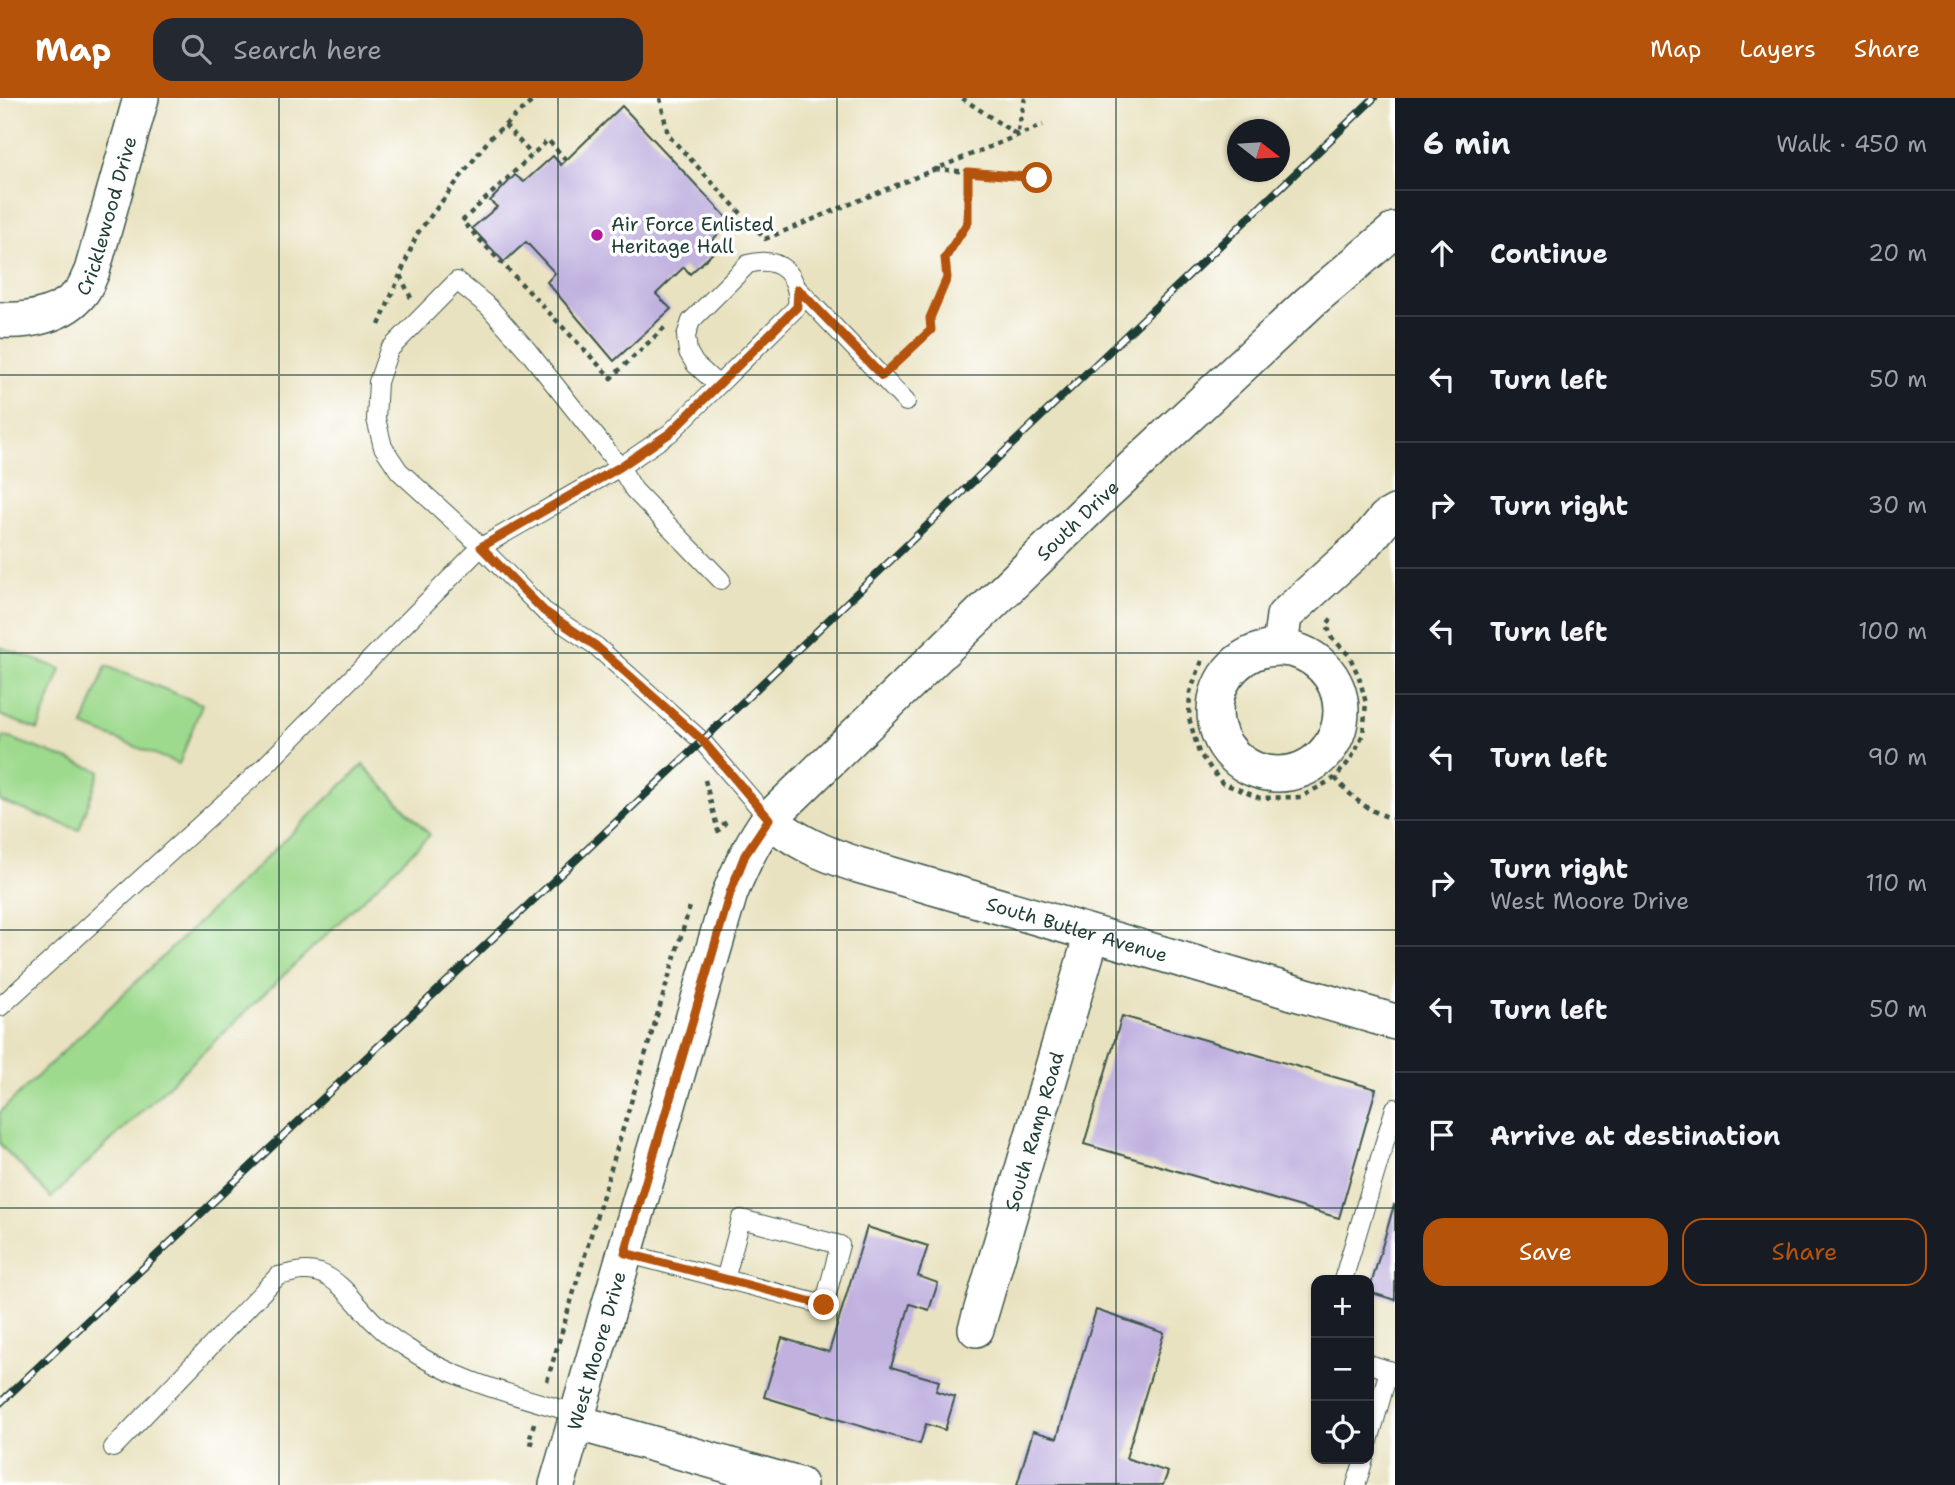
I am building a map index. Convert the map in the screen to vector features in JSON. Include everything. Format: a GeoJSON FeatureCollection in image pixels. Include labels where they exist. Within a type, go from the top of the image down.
{"type":"FeatureCollection","features":[{"type":"Feature","properties":{"kind":"street","name":"Cricklewood Drive"},"geometry":{"type":"LineString","coordinates":[[0,320],[17,321],[45,315],[69,303],[82,291],[92,271],[141,98]]}},
{"type":"Feature","properties":{"kind":"street","name":"South Drive"},"geometry":{"type":"LineString","coordinates":[[759,808],[1108,491],[1310,302],[1395,230]]}},
{"type":"Feature","properties":{"kind":"street"},"geometry":{"type":"LineString","coordinates":[[1280,647],[1284,616],[1366,541],[1386,518],[1395,513]]}},
{"type":"Feature","properties":{"kind":"street","name":"South Butler Avenue"},"geometry":{"type":"LineString","coordinates":[[759,808],[795,839],[835,857],[1395,1022]]}},
{"type":"Feature","properties":{"kind":"street","name":"West Moore Drive"},"geometry":{"type":"LineString","coordinates":[[557,1485],[730,893],[759,808]]}},
{"type":"Feature","properties":{"kind":"street","name":"South Ramp Road"},"geometry":{"type":"LineString","coordinates":[[976,1329],[1092,934]]}},
{"type":"Feature","properties":{"kind":"street"},"geometry":{"type":"LineString","coordinates":[[576,1418],[799,1485]]}},
{"type":"Feature","properties":{"kind":"lane"},"geometry":{"type":"LineString","coordinates":[[718,385],[695,364],[688,352],[686,336],[691,321],[748,264],[757,262],[777,264],[790,275],[798,289],[906,402]]}},
{"type":"Feature","properties":{"kind":"lane"},"geometry":{"type":"LineString","coordinates":[[721,579],[634,490],[620,467],[528,351],[489,307],[457,281],[389,350],[378,382],[376,419],[383,447],[399,471],[481,547],[544,611],[596,646],[702,740],[759,808]]}},
{"type":"Feature","properties":{"kind":"lane"},"geometry":{"type":"LineString","coordinates":[[0,1007],[263,768],[481,547],[620,467],[670,433],[797,307],[798,289]]}},
{"type":"Feature","properties":{"kind":"lane"},"geometry":{"type":"LineString","coordinates":[[1345,1275],[1395,1108]]}},
{"type":"Feature","properties":{"kind":"lane"},"geometry":{"type":"LineString","coordinates":[[625,1253],[725,1280],[824,1305],[840,1245],[741,1219],[725,1280]]}},
{"type":"Feature","properties":{"kind":"lane"},"geometry":{"type":"LineString","coordinates":[[113,1448],[278,1276],[307,1270],[322,1273],[350,1295],[375,1323],[404,1347],[451,1373],[576,1418]]}},
{"type":"Feature","properties":{"kind":"lane"},"geometry":{"type":"LineString","coordinates":[[1374,1366],[1392,1371],[1374,1426]]}},
{"type":"Feature","properties":{"kind":"lane"},"geometry":{"type":"LineString","coordinates":[[1356,1485],[1362,1464]]}},
{"type":"Feature","properties":{"kind":"path"},"geometry":{"type":"LineString","coordinates":[[379,326],[417,234],[491,137],[536,98]]}},
{"type":"Feature","properties":{"kind":"path"},"geometry":{"type":"LineString","coordinates":[[660,98],[668,135],[765,239]]}},
{"type":"Feature","properties":{"kind":"path"},"geometry":{"type":"LineString","coordinates":[[962,98],[1017,135]]}},
{"type":"Feature","properties":{"kind":"path"},"geometry":{"type":"LineString","coordinates":[[1017,135],[1025,98]]}},
{"type":"Feature","properties":{"kind":"path"},"geometry":{"type":"LineString","coordinates":[[505,125],[532,155]]}},
{"type":"Feature","properties":{"kind":"path"},"geometry":{"type":"LineString","coordinates":[[754,246],[765,239],[1042,125]]}},
{"type":"Feature","properties":{"kind":"path"},"geometry":{"type":"LineString","coordinates":[[566,160],[548,140],[461,221],[611,378],[672,321]]}},
{"type":"Feature","properties":{"kind":"path"},"geometry":{"type":"LineString","coordinates":[[934,169],[1037,178]]}},
{"type":"Feature","properties":{"kind":"path"},"geometry":{"type":"LineString","coordinates":[[882,376],[931,330],[930,318],[947,278],[945,258],[968,222],[968,172]]}},
{"type":"Feature","properties":{"kind":"path"},"geometry":{"type":"LineString","coordinates":[[400,275],[421,318]]}},
{"type":"Feature","properties":{"kind":"path"},"geometry":{"type":"LineString","coordinates":[[1202,661],[1190,692],[1189,718],[1199,753],[1222,783],[1259,798],[1301,797],[1335,778],[1350,759],[1363,734],[1366,703],[1349,655],[1331,637],[1327,624],[1335,615]]}},
{"type":"Feature","properties":{"kind":"path"},"geometry":{"type":"LineString","coordinates":[[703,773],[718,831],[759,808]]}},
{"type":"Feature","properties":{"kind":"path"},"geometry":{"type":"LineString","coordinates":[[1335,778],[1358,803],[1380,815],[1395,819]]}},
{"type":"Feature","properties":{"kind":"green space"},"geometry":{"type":"Polygon","coordinates":[[[0,647],[61,669],[38,730],[0,715],[0,647]]]}},
{"type":"Feature","properties":{"kind":"green space"},"geometry":{"type":"Polygon","coordinates":[[[106,666],[202,704],[179,764],[83,726],[106,666]]]}},
{"type":"Feature","properties":{"kind":"green space"},"geometry":{"type":"Polygon","coordinates":[[[4,736],[100,771],[79,830],[0,801],[0,747],[4,736]]]}},
{"type":"Feature","properties":{"kind":"green space"},"geometry":{"type":"Polygon","coordinates":[[[363,765],[430,835],[51,1198],[0,1144],[0,1112],[363,765]]]}},
{"type":"Feature","properties":{"kind":"building","name":"Air Force Enlisted Heritage Hall"},"geometry":{"type":"Polygon","coordinates":[[[622,106],[730,221],[707,246],[713,253],[690,274],[684,267],[656,294],[671,309],[614,361],[547,282],[555,273],[526,242],[504,262],[472,228],[497,207],[490,201],[515,175],[524,182],[553,156],[561,165],[622,106]]]}},
{"type":"Feature","properties":{"kind":"building"},"geometry":{"type":"Polygon","coordinates":[[[1122,1016],[1376,1089],[1339,1218],[1084,1144],[1122,1016]]]}},
{"type":"Feature","properties":{"kind":"building"},"geometry":{"type":"Polygon","coordinates":[[[1394,1205],[1395,1300],[1374,1294],[1374,1275],[1394,1205]]]}},
{"type":"Feature","properties":{"kind":"building"},"geometry":{"type":"Polygon","coordinates":[[[867,1227],[928,1246],[918,1276],[938,1283],[929,1310],[910,1304],[891,1367],[939,1381],[936,1391],[955,1397],[945,1430],[926,1424],[920,1444],[764,1397],[782,1338],[829,1352],[867,1227]]]}},
{"type":"Feature","properties":{"kind":"building"},"geometry":{"type":"Polygon","coordinates":[[[1096,1310],[1164,1333],[1126,1458],[1168,1472],[1163,1485],[1017,1485],[1033,1431],[1057,1438],[1096,1310]]]}},
{"type":"Feature","properties":{"kind":"railway"},"geometry":{"type":"LineString","coordinates":[[0,1403],[702,741],[1374,98]]}},
{"type":"Feature","properties":{"kind":"place","name":"Air Force Enlisted Heritage Hall"},"geometry":{"type":"Point","coordinates":[597,235]}},
{"type":"Feature","properties":{"kind":"route"},"geometry":{"type":"LineString","coordinates":[[824,1305],[625,1253],[730,893],[745,855],[769,819],[702,740],[596,646],[544,611],[481,547],[620,467],[670,433],[797,307],[798,289],[882,376],[931,330],[930,318],[947,278],[945,258],[968,222],[968,172],[1037,178]]}}]}
